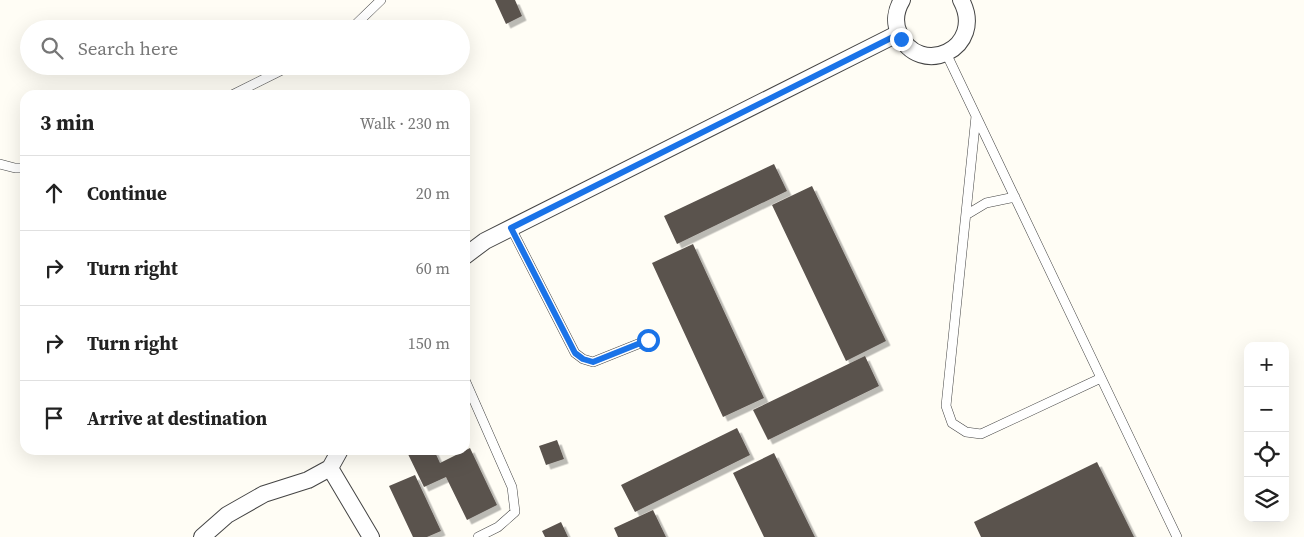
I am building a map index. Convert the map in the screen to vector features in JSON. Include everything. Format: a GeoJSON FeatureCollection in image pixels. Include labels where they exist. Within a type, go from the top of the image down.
{"type":"FeatureCollection","features":[{"type":"Feature","properties":{"kind":"street"},"geometry":{"type":"LineString","coordinates":[[899,2],[896,17],[899,34],[908,48],[918,54],[930,56],[952,51],[966,33],[968,21],[966,9],[961,0]]}},
{"type":"Feature","properties":{"kind":"street"},"geometry":{"type":"LineString","coordinates":[[470,252],[485,241],[899,34]]}},
{"type":"Feature","properties":{"kind":"street"},"geometry":{"type":"LineString","coordinates":[[202,537],[227,515],[264,494],[308,480],[330,468],[337,455]]}},
{"type":"Feature","properties":{"kind":"street"},"geometry":{"type":"LineString","coordinates":[[330,468],[371,537]]}},
{"type":"Feature","properties":{"kind":"lane"},"geometry":{"type":"LineString","coordinates":[[361,20],[381,0]]}},
{"type":"Feature","properties":{"kind":"lane"},"geometry":{"type":"LineString","coordinates":[[946,53],[1177,537]]}},
{"type":"Feature","properties":{"kind":"lane"},"geometry":{"type":"LineString","coordinates":[[242,90],[272,75]]}},
{"type":"Feature","properties":{"kind":"lane"},"geometry":{"type":"LineString","coordinates":[[976,116],[946,406],[952,423],[966,432],[981,434],[1101,378]]}},
{"type":"Feature","properties":{"kind":"lane"},"geometry":{"type":"LineString","coordinates":[[0,164],[20,168]]}},
{"type":"Feature","properties":{"kind":"lane"},"geometry":{"type":"LineString","coordinates":[[966,215],[986,203],[1015,197]]}},
{"type":"Feature","properties":{"kind":"lane"},"geometry":{"type":"LineString","coordinates":[[511,228],[575,353],[583,359],[593,362],[648,340]]}},
{"type":"Feature","properties":{"kind":"lane"},"geometry":{"type":"LineString","coordinates":[[470,391],[512,487],[514,512],[498,527],[478,537]]}},
{"type":"Feature","properties":{"kind":"building"},"geometry":{"type":"Polygon","coordinates":[[[495,0],[515,0],[522,16],[506,24],[495,0]]]}},
{"type":"Feature","properties":{"kind":"building"},"geometry":{"type":"Polygon","coordinates":[[[774,164],[787,191],[677,244],[664,216],[774,164]]]}},
{"type":"Feature","properties":{"kind":"building"},"geometry":{"type":"Polygon","coordinates":[[[812,186],[886,341],[846,361],[772,205],[812,186]]]}},
{"type":"Feature","properties":{"kind":"building"},"geometry":{"type":"Polygon","coordinates":[[[693,244],[764,398],[723,417],[652,263],[693,244]]]}},
{"type":"Feature","properties":{"kind":"building"},"geometry":{"type":"Polygon","coordinates":[[[865,356],[879,386],[768,440],[753,410],[865,356]]]}},
{"type":"Feature","properties":{"kind":"building"},"geometry":{"type":"Polygon","coordinates":[[[737,428],[750,455],[635,512],[621,485],[737,428]]]}},
{"type":"Feature","properties":{"kind":"building"},"geometry":{"type":"Polygon","coordinates":[[[557,440],[564,459],[546,465],[539,446],[557,440]]]}},
{"type":"Feature","properties":{"kind":"building"},"geometry":{"type":"Polygon","coordinates":[[[470,448],[497,505],[467,520],[446,477],[424,487],[408,455],[436,455],[440,463],[456,455],[470,455],[470,448]]]}},
{"type":"Feature","properties":{"kind":"building"},"geometry":{"type":"Polygon","coordinates":[[[774,453],[815,537],[764,537],[733,473],[774,453]]]}},
{"type":"Feature","properties":{"kind":"building"},"geometry":{"type":"Polygon","coordinates":[[[1097,462],[1134,537],[981,537],[974,522],[1097,462]]]}},
{"type":"Feature","properties":{"kind":"building"},"geometry":{"type":"Polygon","coordinates":[[[415,475],[441,531],[427,537],[413,537],[389,486],[415,475]]]}},
{"type":"Feature","properties":{"kind":"building"},"geometry":{"type":"Polygon","coordinates":[[[653,510],[666,537],[618,537],[614,528],[653,510]]]}},
{"type":"Feature","properties":{"kind":"building"},"geometry":{"type":"Polygon","coordinates":[[[561,522],[568,537],[545,537],[542,531],[561,522]]]}},
{"type":"Feature","properties":{"kind":"route"},"geometry":{"type":"LineString","coordinates":[[648,340],[593,362],[583,359],[575,353],[511,228],[899,34],[901,39]]}}]}
